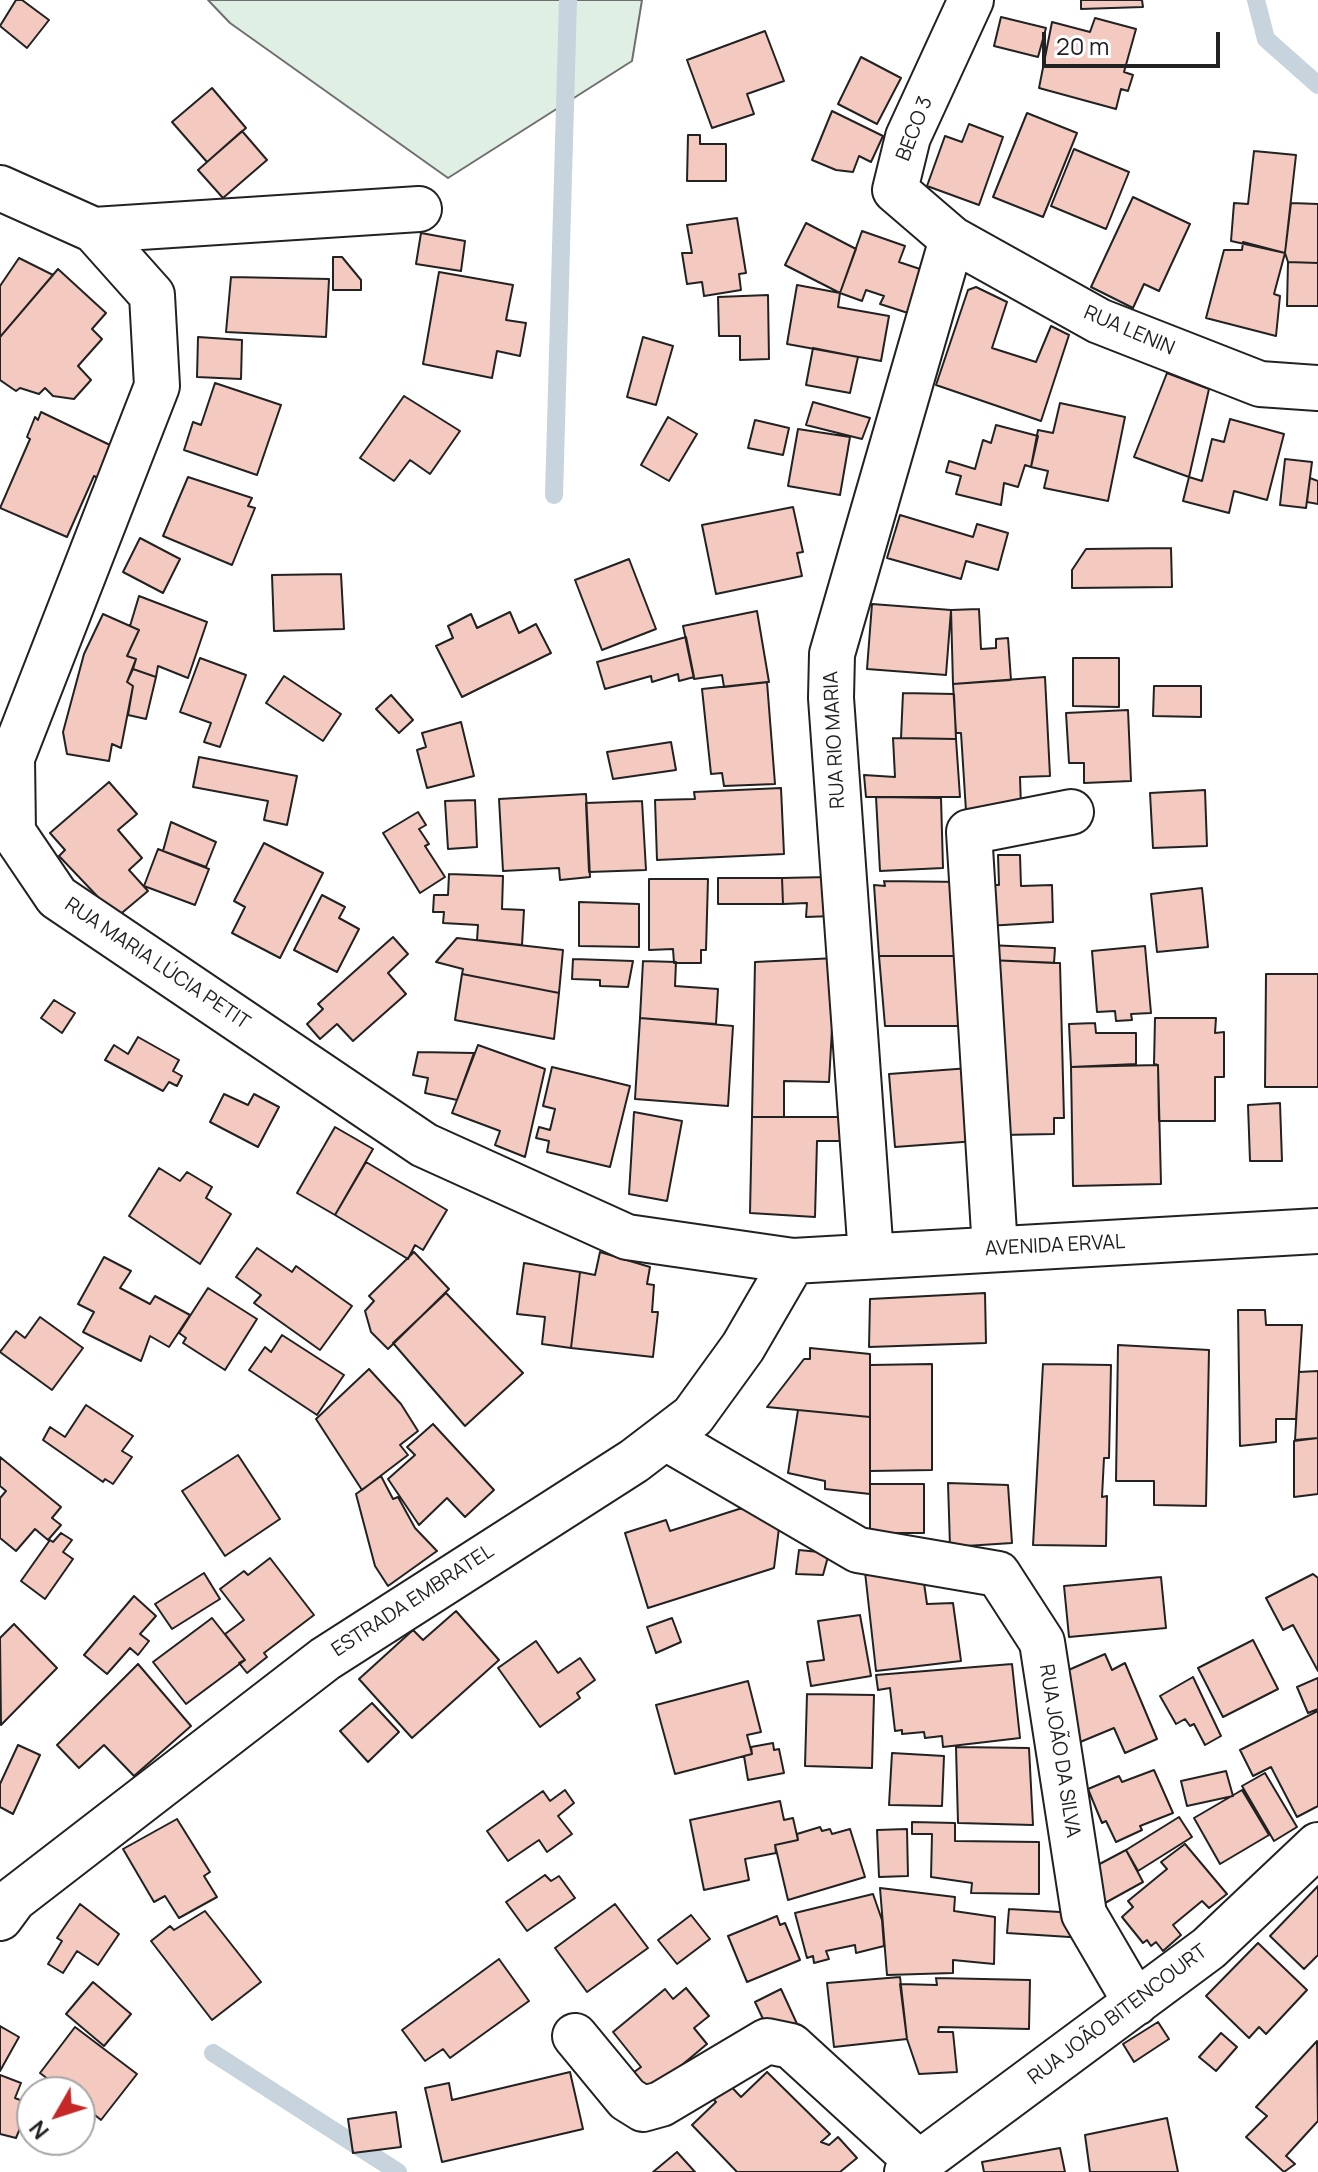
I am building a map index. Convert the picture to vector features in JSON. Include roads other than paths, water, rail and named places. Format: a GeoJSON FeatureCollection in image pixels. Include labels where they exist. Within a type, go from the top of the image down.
{"type":"FeatureCollection","features":[{"type":"Feature","properties":{"kind":"street","name":"BECO 3"},"geometry":{"type":"LineString","coordinates":[[952,239],[895,190],[908,137],[971,0]]}},
{"type":"Feature","properties":{"kind":"street","name":"RUA MARIA LÚCIA PETIT"},"geometry":{"type":"LineString","coordinates":[[0,188],[94,230],[152,295],[157,386],[12,758],[13,832],[57,897],[424,1145],[627,1237],[793,1261]]}},
{"type":"Feature","properties":{"kind":"street"},"geometry":{"type":"LineString","coordinates":[[94,230],[419,209]]}},
{"type":"Feature","properties":{"kind":"street","name":"RUA LENIN"},"geometry":{"type":"LineString","coordinates":[[952,239],[1099,321],[1260,384],[1318,388]]}},
{"type":"Feature","properties":{"kind":"street","name":"RUA RIO MARIA"},"geometry":{"type":"LineString","coordinates":[[871,1256],[832,714],[832,654],[952,239]]}},
{"type":"Feature","properties":{"kind":"street"},"geometry":{"type":"LineString","coordinates":[[995,1249],[969,832],[1071,812]]}},
{"type":"Feature","properties":{"kind":"street","name":"AVENIDA ERVAL"},"geometry":{"type":"LineString","coordinates":[[793,1261],[1318,1231]]}},
{"type":"Feature","properties":{"kind":"street","name":"ESTRADA EMBRATEL"},"geometry":{"type":"LineString","coordinates":[[0,1918],[14,1899],[100,1830],[325,1659],[666,1438],[693,1416],[743,1347],[793,1261]]}},
{"type":"Feature","properties":{"kind":"street","name":"RUA JOÃO DA SILVA"},"geometry":{"type":"LineString","coordinates":[[666,1438],[858,1550],[998,1574],[1042,1642],[1084,1914],[1136,2003]]}},
{"type":"Feature","properties":{"kind":"street","name":"RUA JOÃO BITENCOURT"},"geometry":{"type":"LineString","coordinates":[[913,2167],[1209,1948],[1318,1845]]}},
{"type":"Feature","properties":{"kind":"street"},"geometry":{"type":"LineString","coordinates":[[575,2036],[627,2099],[643,2109],[661,2104],[767,2041],[791,2046],[913,2167]]}},
{"type":"Feature","properties":{"kind":"waterway"},"geometry":{"type":"LineString","coordinates":[[554,495],[568,0]]}},
{"type":"Feature","properties":{"kind":"waterway"},"geometry":{"type":"LineString","coordinates":[[1256,0],[1266,39],[1318,85]]}},
{"type":"Feature","properties":{"kind":"waterway"},"geometry":{"type":"LineString","coordinates":[[213,2053],[398,2172]]}}]}
